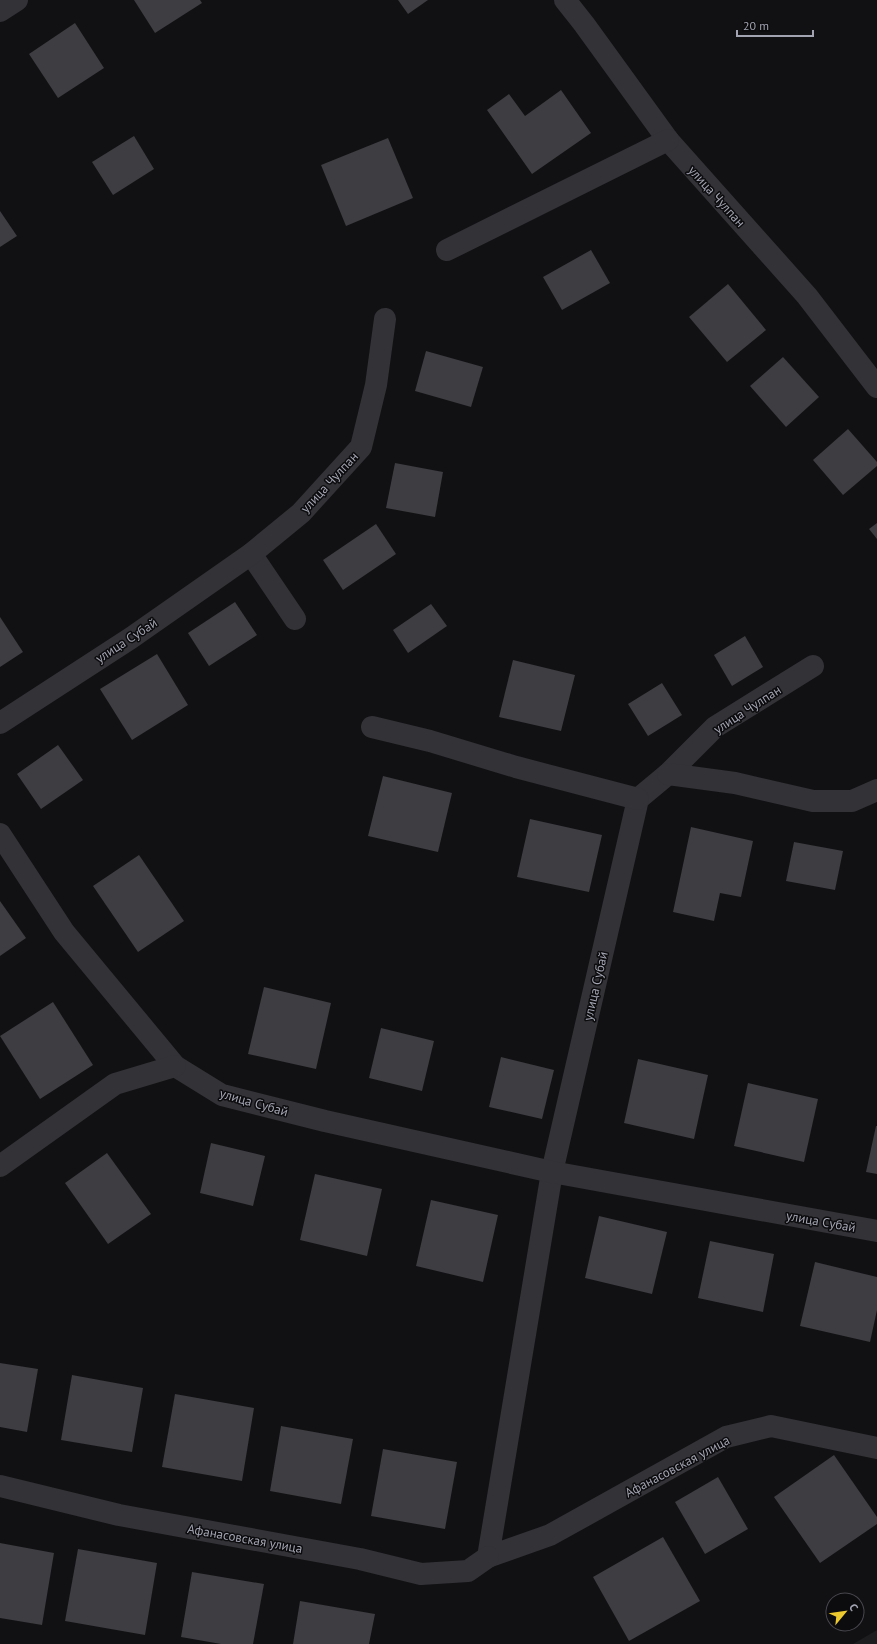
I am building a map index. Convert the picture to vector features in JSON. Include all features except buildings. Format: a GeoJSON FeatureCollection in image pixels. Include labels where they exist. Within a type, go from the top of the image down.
{"type":"FeatureCollection","features":[{"type":"Feature","properties":{"kind":"street"},"geometry":{"type":"LineString","coordinates":[[0,11],[17,0]]}},
{"type":"Feature","properties":{"kind":"street","name":"улица Чулпан"},"geometry":{"type":"LineString","coordinates":[[564,0],[584,24],[668,140],[807,296],[877,387]]}},
{"type":"Feature","properties":{"kind":"street"},"geometry":{"type":"LineString","coordinates":[[447,250],[668,140]]}},
{"type":"Feature","properties":{"kind":"street","name":"улица Чулпан"},"geometry":{"type":"LineString","coordinates":[[251,554],[301,513],[361,447],[376,385],[385,319]]}},
{"type":"Feature","properties":{"kind":"street"},"geometry":{"type":"LineString","coordinates":[[251,554],[295,619]]}},
{"type":"Feature","properties":{"kind":"street","name":"улица Субай"},"geometry":{"type":"LineString","coordinates":[[0,723],[130,638],[251,554]]}},
{"type":"Feature","properties":{"kind":"street","name":"улица Чулпан"},"geometry":{"type":"LineString","coordinates":[[668,774],[715,727],[813,666]]}},
{"type":"Feature","properties":{"kind":"street"},"geometry":{"type":"LineString","coordinates":[[372,726],[430,741],[516,767],[638,799],[668,774],[735,783],[813,801],[852,801],[877,790]]}},
{"type":"Feature","properties":{"kind":"street","name":"улица Субай"},"geometry":{"type":"LineString","coordinates":[[552,1172],[638,799]]}},
{"type":"Feature","properties":{"kind":"street","name":"улица Субай"},"geometry":{"type":"LineString","coordinates":[[0,834],[64,932],[175,1066],[222,1095],[325,1121],[552,1172],[877,1231]]}},
{"type":"Feature","properties":{"kind":"street"},"geometry":{"type":"LineString","coordinates":[[0,1166],[116,1084],[175,1066]]}},
{"type":"Feature","properties":{"kind":"street"},"geometry":{"type":"LineString","coordinates":[[488,1557],[552,1172]]}},
{"type":"Feature","properties":{"kind":"street","name":"Афанасовская улица"},"geometry":{"type":"LineString","coordinates":[[0,1486],[119,1515],[360,1559],[421,1574],[468,1570],[488,1557],[550,1535],[726,1438],[771,1426],[877,1448]]}},
{"type":"Feature","properties":{"kind":"shaded area"},"geometry":{"type":"Polygon","coordinates":[[[877,1630],[877,1644],[853,1644],[877,1630]]]}}]}
